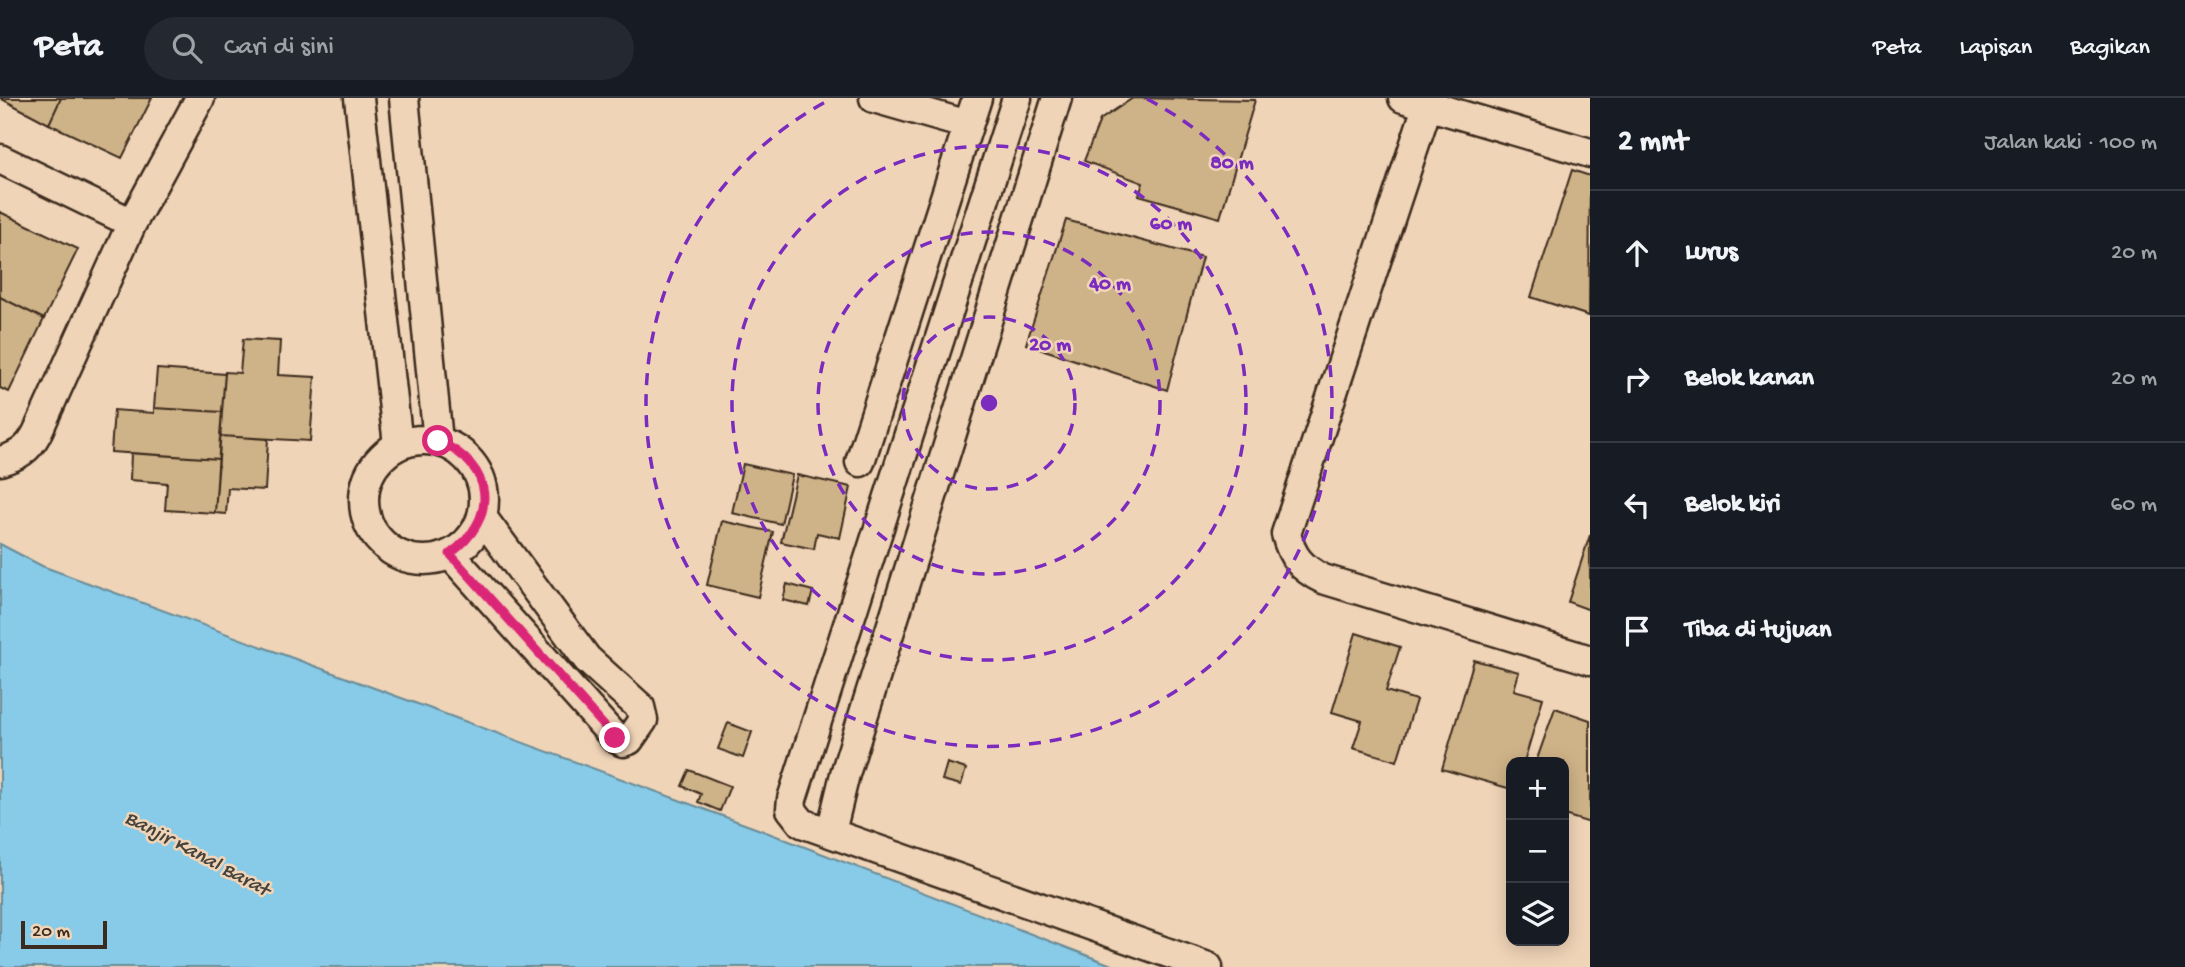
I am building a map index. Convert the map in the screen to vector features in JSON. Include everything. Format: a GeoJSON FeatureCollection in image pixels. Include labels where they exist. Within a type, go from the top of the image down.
{"type":"FeatureCollection","features":[{"type":"Feature","properties":{"kind":"street"},"geometry":{"type":"LineString","coordinates":[[0,461],[16,457],[30,447],[132,223],[200,98]]}},
{"type":"Feature","properties":{"kind":"street"},"geometry":{"type":"LineString","coordinates":[[359,98],[398,445]]}},
{"type":"Feature","properties":{"kind":"street"},"geometry":{"type":"LineString","coordinates":[[404,98],[438,441]]}},
{"type":"Feature","properties":{"kind":"street"},"geometry":{"type":"LineString","coordinates":[[874,98],[968,125]]}},
{"type":"Feature","properties":{"kind":"street"},"geometry":{"type":"LineString","coordinates":[[860,461],[977,98]]}},
{"type":"Feature","properties":{"kind":"street"},"geometry":{"type":"LineString","coordinates":[[1017,98],[791,809],[803,823],[1208,967]]}},
{"type":"Feature","properties":{"kind":"street"},"geometry":{"type":"LineString","coordinates":[[831,832],[845,774],[1058,98]]}},
{"type":"Feature","properties":{"kind":"street"},"geometry":{"type":"LineString","coordinates":[[1049,125],[1080,98]]}},
{"type":"Feature","properties":{"kind":"street"},"geometry":{"type":"LineString","coordinates":[[1590,153],[1420,101],[1286,534],[1290,551],[1304,569],[1323,579],[1590,660]]}},
{"type":"Feature","properties":{"kind":"street"},"geometry":{"type":"LineString","coordinates":[[0,159],[132,223]]}},
{"type":"Feature","properties":{"kind":"street"},"geometry":{"type":"LineString","coordinates":[[417,440],[438,441],[460,451],[477,469],[484,492],[482,517],[470,539],[450,554],[424,560],[398,554],[376,538],[370,526],[365,514],[365,487],[376,462],[398,445],[417,440]]}},
{"type":"Feature","properties":{"kind":"street"},"geometry":{"type":"LineString","coordinates":[[450,554],[615,738],[623,742],[629,740],[643,720],[640,707],[587,659],[482,517]]}},
{"type":"Feature","properties":{"kind":"street"},"geometry":{"type":"LineString","coordinates":[[804,762],[845,774]]}},
{"type":"Feature","properties":{"kind":"water","name":"Banjir Kanal Barat"},"geometry":{"type":"Polygon","coordinates":[[[0,544],[42,566],[758,829],[1117,967],[0,967],[0,544]]]}},
{"type":"Feature","properties":{"kind":"building"},"geometry":{"type":"Polygon","coordinates":[[[0,98],[61,98],[49,124],[0,98]]]}},
{"type":"Feature","properties":{"kind":"building"},"geometry":{"type":"Polygon","coordinates":[[[61,98],[152,98],[122,158],[49,124],[61,98]]]}},
{"type":"Feature","properties":{"kind":"building"},"geometry":{"type":"Polygon","coordinates":[[[1133,98],[1255,100],[1220,218],[1139,195],[1143,183],[1084,161],[1100,120],[1133,98]]]}},
{"type":"Feature","properties":{"kind":"building"},"geometry":{"type":"Polygon","coordinates":[[[1572,170],[1590,176],[1589,316],[1531,297],[1572,170]]]}},
{"type":"Feature","properties":{"kind":"building"},"geometry":{"type":"Polygon","coordinates":[[[0,212],[78,249],[44,319],[0,297],[0,212]]]}},
{"type":"Feature","properties":{"kind":"building"},"geometry":{"type":"Polygon","coordinates":[[[1066,220],[1202,257],[1167,390],[1026,344],[1066,220]]]}},
{"type":"Feature","properties":{"kind":"building"},"geometry":{"type":"Polygon","coordinates":[[[0,297],[44,319],[9,392],[0,388],[0,297]]]}},
{"type":"Feature","properties":{"kind":"building"},"geometry":{"type":"Polygon","coordinates":[[[243,339],[280,341],[278,375],[315,377],[310,441],[220,436],[225,372],[240,373],[243,339]]]}},
{"type":"Feature","properties":{"kind":"building"},"geometry":{"type":"Polygon","coordinates":[[[157,369],[225,374],[222,412],[154,408],[157,369]]]}},
{"type":"Feature","properties":{"kind":"building"},"geometry":{"type":"Polygon","coordinates":[[[154,408],[222,412],[219,459],[111,452],[114,410],[154,413],[154,408]]]}},
{"type":"Feature","properties":{"kind":"building"},"geometry":{"type":"Polygon","coordinates":[[[220,436],[268,439],[265,490],[228,488],[226,514],[215,513],[220,436]]]}},
{"type":"Feature","properties":{"kind":"building"},"geometry":{"type":"Polygon","coordinates":[[[131,453],[219,459],[215,513],[165,510],[167,483],[130,480],[131,453]]]}},
{"type":"Feature","properties":{"kind":"building"},"geometry":{"type":"Polygon","coordinates":[[[743,464],[792,475],[781,524],[732,513],[743,464]]]}},
{"type":"Feature","properties":{"kind":"building"},"geometry":{"type":"Polygon","coordinates":[[[797,475],[851,487],[840,538],[817,533],[814,549],[781,542],[797,475]]]}},
{"type":"Feature","properties":{"kind":"building"},"geometry":{"type":"Polygon","coordinates":[[[722,521],[773,532],[758,597],[707,585],[722,521]]]}},
{"type":"Feature","properties":{"kind":"building"},"geometry":{"type":"Polygon","coordinates":[[[1590,535],[1590,610],[1568,602],[1590,535]]]}},
{"type":"Feature","properties":{"kind":"building"},"geometry":{"type":"Polygon","coordinates":[[[787,584],[813,591],[809,606],[783,600],[787,584]]]}},
{"type":"Feature","properties":{"kind":"building"},"geometry":{"type":"Polygon","coordinates":[[[1356,633],[1400,647],[1386,691],[1416,700],[1397,761],[1353,748],[1362,721],[1332,712],[1356,633]]]}},
{"type":"Feature","properties":{"kind":"building"},"geometry":{"type":"Polygon","coordinates":[[[1474,660],[1519,672],[1514,690],[1543,698],[1525,757],[1506,757],[1506,788],[1442,769],[1474,660]]]}},
{"type":"Feature","properties":{"kind":"building"},"geometry":{"type":"Polygon","coordinates":[[[1555,708],[1590,720],[1590,823],[1569,817],[1569,757],[1538,757],[1555,708]]]}},
{"type":"Feature","properties":{"kind":"building"},"geometry":{"type":"Polygon","coordinates":[[[728,723],[752,732],[743,758],[718,749],[728,723]]]}},
{"type":"Feature","properties":{"kind":"building"},"geometry":{"type":"Polygon","coordinates":[[[947,763],[966,769],[961,785],[942,780],[947,763]]]}},
{"type":"Feature","properties":{"kind":"building"},"geometry":{"type":"Polygon","coordinates":[[[689,770],[730,786],[720,811],[698,802],[701,794],[682,786],[689,770]]]}},
{"type":"Feature","properties":{"kind":"route"},"geometry":{"type":"LineString","coordinates":[[438,441],[460,451],[477,469],[484,492],[482,517],[470,539],[450,554],[615,738]]}}]}
